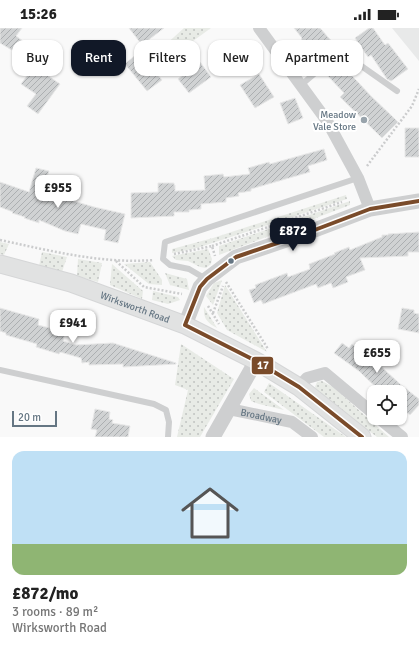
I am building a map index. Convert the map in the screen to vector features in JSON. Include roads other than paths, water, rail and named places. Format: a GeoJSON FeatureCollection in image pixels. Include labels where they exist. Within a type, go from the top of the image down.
{"type":"FeatureCollection","features":[{"type":"Feature","properties":{"kind":"main road","name":"Wirksworth Road"},"geometry":{"type":"LineString","coordinates":[[0,264],[71,283],[185,325]]}},
{"type":"Feature","properties":{"kind":"main road"},"geometry":{"type":"LineString","coordinates":[[185,325],[259,363],[299,387],[362,437]]}},
{"type":"Feature","properties":{"kind":"street"},"geometry":{"type":"LineString","coordinates":[[259,28],[328,121],[358,178],[370,208]]}},
{"type":"Feature","properties":{"kind":"street"},"geometry":{"type":"LineString","coordinates":[[185,325],[200,288],[207,279],[222,274],[236,257],[304,234],[370,208],[419,201]]}},
{"type":"Feature","properties":{"kind":"street"},"geometry":{"type":"LineString","coordinates":[[213,437],[259,363]]}},
{"type":"Feature","properties":{"kind":"street"},"geometry":{"type":"LineString","coordinates":[[299,387],[307,378],[325,374],[367,408]]}},
{"type":"Feature","properties":{"kind":"street","name":"Broadway"},"geometry":{"type":"LineString","coordinates":[[229,409],[292,422],[312,437]]}},
{"type":"Feature","properties":{"kind":"street"},"geometry":{"type":"LineString","coordinates":[[387,425],[402,437]]}},
{"type":"Feature","properties":{"kind":"lane"},"geometry":{"type":"LineString","coordinates":[[301,85],[333,58],[344,56],[355,61],[397,91]]}},
{"type":"Feature","properties":{"kind":"lane"},"geometry":{"type":"LineString","coordinates":[[207,279],[189,269],[170,265],[162,259],[165,242],[358,178]]}},
{"type":"Feature","properties":{"kind":"lane"},"geometry":{"type":"LineString","coordinates":[[0,370],[154,404],[166,410],[169,422],[168,437]]}},
{"type":"Feature","properties":{"kind":"place","name":"Meadow Vale Store"},"geometry":{"type":"Point","coordinates":[364,120]}}]}
